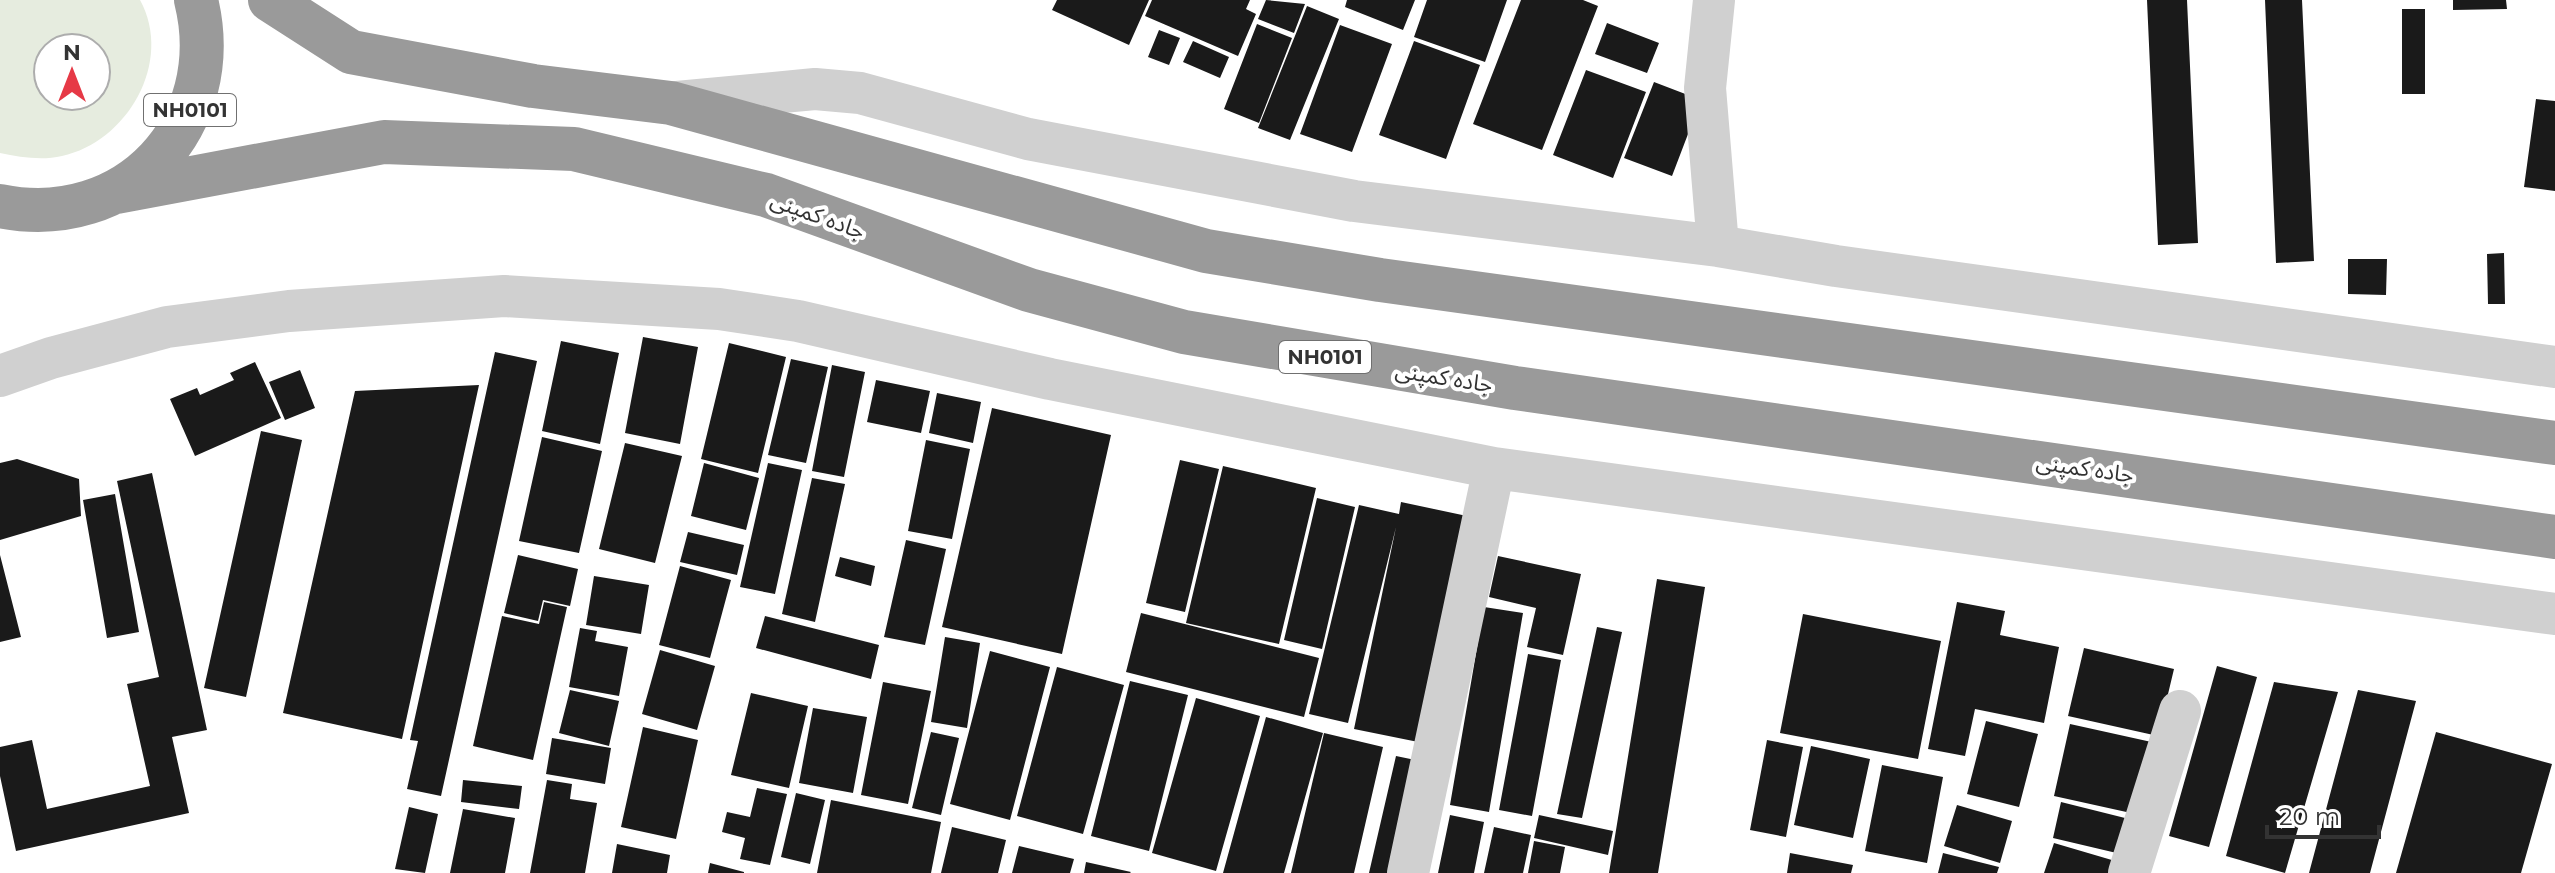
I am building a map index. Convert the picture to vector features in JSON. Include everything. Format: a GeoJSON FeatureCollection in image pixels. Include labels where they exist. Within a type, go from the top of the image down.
{"type":"FeatureCollection","features":[{"type":"Feature","properties":{"kind":"highway","name":"NH0101"},"geometry":{"type":"LineString","coordinates":[[0,206],[26,211],[73,208],[117,192],[158,159],[175,139],[194,103],[202,65],[202,25],[196,0]]}},
{"type":"Feature","properties":{"kind":"highway"},"geometry":{"type":"LineString","coordinates":[[270,0],[351,52],[533,86],[671,103],[1206,251],[1410,284],[2555,443]]}},
{"type":"Feature","properties":{"kind":"highway","name":"جاده کمپنی"},"geometry":{"type":"LineString","coordinates":[[117,192],[384,142],[574,149],[766,195],[1029,290],[1184,332],[1515,388],[2555,537]]}},
{"type":"Feature","properties":{"kind":"street"},"geometry":{"type":"LineString","coordinates":[[1714,0],[1705,88],[1718,246]]}},
{"type":"Feature","properties":{"kind":"street"},"geometry":{"type":"LineString","coordinates":[[671,103],[815,89],[860,93],[1028,139],[1354,201],[1718,246],[1836,266],[2555,367]]}},
{"type":"Feature","properties":{"kind":"street"},"geometry":{"type":"LineString","coordinates":[[0,376],[51,358],[167,327],[289,311],[504,296],[719,309],[798,321],[1050,379],[1494,468],[2555,614]]}},
{"type":"Feature","properties":{"kind":"street"},"geometry":{"type":"LineString","coordinates":[[1408,873],[1494,468]]}},
{"type":"Feature","properties":{"kind":"street"},"geometry":{"type":"LineString","coordinates":[[2129,873],[2180,711]]}},
{"type":"Feature","properties":{"kind":"shaded area"},"geometry":{"type":"Polygon","coordinates":[[[0,0],[140,0],[149,24],[151,49],[147,73],[138,96],[124,117],[85,148],[62,156],[23,157],[0,153],[0,0]]]}},
{"type":"Feature","properties":{"kind":"building"},"geometry":{"type":"Polygon","coordinates":[[[1057,0],[1149,0],[1129,45],[1052,10],[1057,0]]]}},
{"type":"Feature","properties":{"kind":"building"},"geometry":{"type":"Polygon","coordinates":[[[1152,0],[1250,0],[1246,9],[1256,14],[1238,56],[1145,16],[1152,0]]]}},
{"type":"Feature","properties":{"kind":"building"},"geometry":{"type":"Polygon","coordinates":[[[1266,0],[1305,4],[1294,33],[1258,19],[1266,0]]]}},
{"type":"Feature","properties":{"kind":"building"},"geometry":{"type":"Polygon","coordinates":[[[1347,0],[1415,0],[1403,30],[1345,7],[1347,0]]]}},
{"type":"Feature","properties":{"kind":"building"},"geometry":{"type":"Polygon","coordinates":[[[1427,0],[1507,0],[1485,62],[1414,37],[1427,0]]]}},
{"type":"Feature","properties":{"kind":"building"},"geometry":{"type":"Polygon","coordinates":[[[1521,0],[1583,0],[1598,6],[1542,150],[1473,124],[1521,0]]]}},
{"type":"Feature","properties":{"kind":"building"},"geometry":{"type":"Polygon","coordinates":[[[2147,0],[2187,0],[2198,243],[2158,245],[2147,0]]]}},
{"type":"Feature","properties":{"kind":"building"},"geometry":{"type":"Polygon","coordinates":[[[2265,0],[2302,0],[2314,261],[2276,263],[2265,0]]]}},
{"type":"Feature","properties":{"kind":"building"},"geometry":{"type":"Polygon","coordinates":[[[2453,0],[2506,0],[2507,9],[2453,10],[2453,0]]]}},
{"type":"Feature","properties":{"kind":"building"},"geometry":{"type":"Polygon","coordinates":[[[1307,6],[1339,19],[1290,140],[1258,128],[1307,6]]]}},
{"type":"Feature","properties":{"kind":"building"},"geometry":{"type":"Polygon","coordinates":[[[2402,9],[2425,9],[2425,94],[2402,94],[2402,9]]]}},
{"type":"Feature","properties":{"kind":"building"},"geometry":{"type":"Polygon","coordinates":[[[1607,23],[1659,43],[1647,73],[1595,54],[1607,23]]]}},
{"type":"Feature","properties":{"kind":"building"},"geometry":{"type":"Polygon","coordinates":[[[1257,24],[1292,38],[1259,123],[1224,109],[1257,24]]]}},
{"type":"Feature","properties":{"kind":"building"},"geometry":{"type":"Polygon","coordinates":[[[1340,25],[1392,44],[1352,152],[1300,134],[1340,25]]]}},
{"type":"Feature","properties":{"kind":"building"},"geometry":{"type":"Polygon","coordinates":[[[1159,30],[1180,38],[1169,65],[1148,57],[1159,30]]]}},
{"type":"Feature","properties":{"kind":"building"},"geometry":{"type":"Polygon","coordinates":[[[1193,41],[1229,57],[1220,78],[1183,62],[1193,41]]]}},
{"type":"Feature","properties":{"kind":"building"},"geometry":{"type":"Polygon","coordinates":[[[1414,41],[1480,65],[1446,159],[1379,135],[1414,41]]]}},
{"type":"Feature","properties":{"kind":"building"},"geometry":{"type":"Polygon","coordinates":[[[1586,70],[1646,92],[1613,178],[1553,155],[1586,70]]]}},
{"type":"Feature","properties":{"kind":"building"},"geometry":{"type":"Polygon","coordinates":[[[1654,82],[1701,100],[1672,176],[1624,158],[1654,82]]]}},
{"type":"Feature","properties":{"kind":"building"},"geometry":{"type":"Polygon","coordinates":[[[2536,99],[2555,101],[2555,191],[2524,187],[2536,99]]]}},
{"type":"Feature","properties":{"kind":"building"},"geometry":{"type":"Polygon","coordinates":[[[2504,253],[2505,304],[2488,304],[2487,254],[2504,253]]]}},
{"type":"Feature","properties":{"kind":"building"},"geometry":{"type":"Polygon","coordinates":[[[2348,259],[2387,259],[2386,295],[2348,294],[2348,259]]]}},
{"type":"Feature","properties":{"kind":"building"},"geometry":{"type":"Polygon","coordinates":[[[643,337],[698,347],[680,444],[625,433],[643,337]]]}},
{"type":"Feature","properties":{"kind":"building"},"geometry":{"type":"Polygon","coordinates":[[[561,341],[619,353],[600,444],[542,431],[561,341]]]}},
{"type":"Feature","properties":{"kind":"building"},"geometry":{"type":"Polygon","coordinates":[[[729,343],[786,357],[758,473],[701,459],[729,343]]]}},
{"type":"Feature","properties":{"kind":"building"},"geometry":{"type":"Polygon","coordinates":[[[495,352],[537,361],[441,796],[407,789],[418,741],[410,740],[495,352]]]}},
{"type":"Feature","properties":{"kind":"building"},"geometry":{"type":"Polygon","coordinates":[[[791,359],[828,367],[806,463],[768,455],[791,359]]]}},
{"type":"Feature","properties":{"kind":"building"},"geometry":{"type":"Polygon","coordinates":[[[255,362],[281,418],[195,456],[170,399],[197,388],[200,395],[234,380],[230,373],[255,362]]]}},
{"type":"Feature","properties":{"kind":"building"},"geometry":{"type":"Polygon","coordinates":[[[832,365],[865,372],[844,477],[812,471],[832,365]]]}},
{"type":"Feature","properties":{"kind":"building"},"geometry":{"type":"Polygon","coordinates":[[[300,370],[315,408],[285,420],[269,382],[300,370]]]}},
{"type":"Feature","properties":{"kind":"building"},"geometry":{"type":"Polygon","coordinates":[[[876,380],[930,391],[921,433],[867,422],[876,380]]]}},
{"type":"Feature","properties":{"kind":"building"},"geometry":{"type":"Polygon","coordinates":[[[479,385],[402,739],[283,713],[355,391],[479,385]]]}},
{"type":"Feature","properties":{"kind":"building"},"geometry":{"type":"Polygon","coordinates":[[[937,393],[981,402],[973,443],[929,433],[937,393]]]}},
{"type":"Feature","properties":{"kind":"building"},"geometry":{"type":"Polygon","coordinates":[[[992,408],[1111,435],[1062,654],[942,627],[992,408]]]}},
{"type":"Feature","properties":{"kind":"building"},"geometry":{"type":"Polygon","coordinates":[[[261,431],[302,440],[246,697],[204,688],[261,431]]]}},
{"type":"Feature","properties":{"kind":"building"},"geometry":{"type":"Polygon","coordinates":[[[542,437],[602,451],[579,553],[519,541],[542,437]]]}},
{"type":"Feature","properties":{"kind":"building"},"geometry":{"type":"Polygon","coordinates":[[[926,440],[970,449],[952,539],[908,531],[926,440]]]}},
{"type":"Feature","properties":{"kind":"building"},"geometry":{"type":"Polygon","coordinates":[[[625,443],[682,456],[655,563],[599,549],[625,443]]]}},
{"type":"Feature","properties":{"kind":"building"},"geometry":{"type":"Polygon","coordinates":[[[17,459],[79,479],[81,516],[0,540],[0,463],[17,459]]]}},
{"type":"Feature","properties":{"kind":"building"},"geometry":{"type":"Polygon","coordinates":[[[1180,460],[1219,469],[1185,612],[1146,603],[1180,460]]]}},
{"type":"Feature","properties":{"kind":"building"},"geometry":{"type":"Polygon","coordinates":[[[704,463],[759,478],[746,530],[691,516],[704,463]]]}},
{"type":"Feature","properties":{"kind":"building"},"geometry":{"type":"Polygon","coordinates":[[[768,463],[802,470],[775,594],[740,587],[768,463]]]}},
{"type":"Feature","properties":{"kind":"building"},"geometry":{"type":"Polygon","coordinates":[[[1223,466],[1316,488],[1279,644],[1186,623],[1223,466]]]}},
{"type":"Feature","properties":{"kind":"building"},"geometry":{"type":"Polygon","coordinates":[[[152,473],[207,730],[172,737],[189,813],[16,851],[0,776],[0,747],[32,740],[47,809],[150,786],[127,684],[159,677],[117,481],[152,473]]]}},
{"type":"Feature","properties":{"kind":"building"},"geometry":{"type":"Polygon","coordinates":[[[812,478],[845,484],[815,622],[782,614],[812,478]]]}},
{"type":"Feature","properties":{"kind":"building"},"geometry":{"type":"Polygon","coordinates":[[[115,494],[139,632],[107,638],[83,500],[115,494]]]}},
{"type":"Feature","properties":{"kind":"building"},"geometry":{"type":"Polygon","coordinates":[[[1317,498],[1355,507],[1322,649],[1284,640],[1317,498]]]}},
{"type":"Feature","properties":{"kind":"building"},"geometry":{"type":"Polygon","coordinates":[[[1401,502],[1481,519],[1433,745],[1354,729],[1396,527],[1348,723],[1309,714],[1359,505],[1399,514],[1401,502]]]}},
{"type":"Feature","properties":{"kind":"building"},"geometry":{"type":"Polygon","coordinates":[[[688,532],[744,545],[737,575],[680,562],[688,532]]]}},
{"type":"Feature","properties":{"kind":"building"},"geometry":{"type":"Polygon","coordinates":[[[906,540],[946,549],[925,645],[884,637],[906,540]]]}},
{"type":"Feature","properties":{"kind":"building"},"geometry":{"type":"Polygon","coordinates":[[[0,555],[21,637],[0,642],[0,555]]]}},
{"type":"Feature","properties":{"kind":"building"},"geometry":{"type":"Polygon","coordinates":[[[518,555],[578,569],[570,606],[543,600],[538,621],[504,613],[518,555]]]}},
{"type":"Feature","properties":{"kind":"building"},"geometry":{"type":"Polygon","coordinates":[[[1498,556],[1581,574],[1563,655],[1527,647],[1536,608],[1489,597],[1498,556]]]}},
{"type":"Feature","properties":{"kind":"building"},"geometry":{"type":"Polygon","coordinates":[[[840,557],[875,566],[871,586],[835,576],[840,557]]]}},
{"type":"Feature","properties":{"kind":"building"},"geometry":{"type":"Polygon","coordinates":[[[680,566],[731,580],[710,658],[659,645],[680,566]]]}},
{"type":"Feature","properties":{"kind":"building"},"geometry":{"type":"Polygon","coordinates":[[[594,576],[649,585],[641,634],[586,625],[594,576]]]}},
{"type":"Feature","properties":{"kind":"building"},"geometry":{"type":"Polygon","coordinates":[[[1657,579],[1705,587],[1658,873],[1609,873],[1657,579]]]}},
{"type":"Feature","properties":{"kind":"building"},"geometry":{"type":"Polygon","coordinates":[[[544,602],[567,607],[533,760],[473,746],[502,616],[539,624],[544,602]]]}},
{"type":"Feature","properties":{"kind":"building"},"geometry":{"type":"Polygon","coordinates":[[[1957,602],[2005,611],[2000,635],[2059,647],[2044,723],[1975,709],[1965,756],[1928,749],[1957,602]]]}},
{"type":"Feature","properties":{"kind":"building"},"geometry":{"type":"Polygon","coordinates":[[[1484,607],[1523,613],[1489,812],[1450,805],[1484,607]]]}},
{"type":"Feature","properties":{"kind":"building"},"geometry":{"type":"Polygon","coordinates":[[[1141,613],[1319,658],[1304,717],[1126,672],[1141,613]]]}},
{"type":"Feature","properties":{"kind":"building"},"geometry":{"type":"Polygon","coordinates":[[[1803,614],[1941,641],[1918,759],[1780,733],[1803,614]]]}},
{"type":"Feature","properties":{"kind":"building"},"geometry":{"type":"Polygon","coordinates":[[[765,616],[879,645],[871,679],[756,648],[765,616]]]}},
{"type":"Feature","properties":{"kind":"building"},"geometry":{"type":"Polygon","coordinates":[[[1597,627],[1622,632],[1582,818],[1557,814],[1597,627]]]}},
{"type":"Feature","properties":{"kind":"building"},"geometry":{"type":"Polygon","coordinates":[[[580,628],[597,631],[595,641],[628,647],[619,696],[569,687],[580,628]]]}},
{"type":"Feature","properties":{"kind":"building"},"geometry":{"type":"Polygon","coordinates":[[[945,637],[980,643],[967,728],[931,722],[945,637]]]}},
{"type":"Feature","properties":{"kind":"building"},"geometry":{"type":"Polygon","coordinates":[[[2084,648],[2174,669],[2158,736],[2068,716],[2084,648]]]}},
{"type":"Feature","properties":{"kind":"building"},"geometry":{"type":"Polygon","coordinates":[[[660,650],[715,666],[697,730],[642,714],[660,650]]]}},
{"type":"Feature","properties":{"kind":"building"},"geometry":{"type":"Polygon","coordinates":[[[990,651],[1050,667],[1010,820],[950,804],[990,651]]]}},
{"type":"Feature","properties":{"kind":"building"},"geometry":{"type":"Polygon","coordinates":[[[1528,654],[1561,660],[1532,816],[1499,810],[1528,654]]]}},
{"type":"Feature","properties":{"kind":"building"},"geometry":{"type":"Polygon","coordinates":[[[2217,666],[2257,677],[2209,847],[2169,836],[2217,666]]]}},
{"type":"Feature","properties":{"kind":"building"},"geometry":{"type":"Polygon","coordinates":[[[1057,667],[1124,685],[1083,834],[1017,816],[1057,667]]]}},
{"type":"Feature","properties":{"kind":"building"},"geometry":{"type":"Polygon","coordinates":[[[1130,681],[1188,695],[1149,851],[1091,836],[1130,681]]]}},
{"type":"Feature","properties":{"kind":"building"},"geometry":{"type":"Polygon","coordinates":[[[883,682],[931,691],[908,804],[861,795],[883,682]]]}},
{"type":"Feature","properties":{"kind":"building"},"geometry":{"type":"Polygon","coordinates":[[[2274,682],[2338,692],[2285,873],[2226,856],[2274,682]]]}},
{"type":"Feature","properties":{"kind":"building"},"geometry":{"type":"Polygon","coordinates":[[[570,690],[619,701],[609,746],[559,733],[570,690]]]}},
{"type":"Feature","properties":{"kind":"building"},"geometry":{"type":"Polygon","coordinates":[[[2358,690],[2416,701],[2370,873],[2309,873],[2358,690]]]}},
{"type":"Feature","properties":{"kind":"building"},"geometry":{"type":"Polygon","coordinates":[[[751,693],[808,706],[789,788],[731,775],[751,693]]]}},
{"type":"Feature","properties":{"kind":"building"},"geometry":{"type":"Polygon","coordinates":[[[1196,698],[1260,716],[1216,871],[1152,853],[1196,698]]]}},
{"type":"Feature","properties":{"kind":"building"},"geometry":{"type":"Polygon","coordinates":[[[813,708],[867,717],[853,793],[799,783],[813,708]]]}},
{"type":"Feature","properties":{"kind":"building"},"geometry":{"type":"Polygon","coordinates":[[[1266,717],[1323,733],[1284,873],[1223,873],[1266,717]]]}},
{"type":"Feature","properties":{"kind":"building"},"geometry":{"type":"Polygon","coordinates":[[[1986,721],[2038,734],[2019,807],[1967,794],[1986,721]]]}},
{"type":"Feature","properties":{"kind":"building"},"geometry":{"type":"Polygon","coordinates":[[[2070,724],[2156,743],[2140,815],[2054,796],[2070,724]]]}},
{"type":"Feature","properties":{"kind":"building"},"geometry":{"type":"Polygon","coordinates":[[[643,727],[698,740],[676,839],[621,827],[643,727]]]}},
{"type":"Feature","properties":{"kind":"building"},"geometry":{"type":"Polygon","coordinates":[[[931,732],[959,738],[941,815],[912,808],[931,732]]]}},
{"type":"Feature","properties":{"kind":"building"},"geometry":{"type":"Polygon","coordinates":[[[2436,732],[2552,764],[2521,873],[2396,873],[2436,732]]]}},
{"type":"Feature","properties":{"kind":"building"},"geometry":{"type":"Polygon","coordinates":[[[1324,733],[1383,747],[1354,873],[1291,873],[1324,733]]]}},
{"type":"Feature","properties":{"kind":"building"},"geometry":{"type":"Polygon","coordinates":[[[552,738],[611,748],[605,784],[546,774],[552,738]]]}},
{"type":"Feature","properties":{"kind":"building"},"geometry":{"type":"Polygon","coordinates":[[[1767,740],[1803,747],[1786,837],[1750,830],[1767,740]]]}},
{"type":"Feature","properties":{"kind":"building"},"geometry":{"type":"Polygon","coordinates":[[[1811,746],[1870,759],[1853,838],[1794,825],[1811,746]]]}},
{"type":"Feature","properties":{"kind":"building"},"geometry":{"type":"Polygon","coordinates":[[[1396,756],[1425,762],[1400,873],[1369,873],[1396,756]]]}},
{"type":"Feature","properties":{"kind":"building"},"geometry":{"type":"Polygon","coordinates":[[[1882,765],[1943,777],[1927,863],[1865,851],[1882,765]]]}},
{"type":"Feature","properties":{"kind":"building"},"geometry":{"type":"Polygon","coordinates":[[[463,780],[522,786],[519,809],[461,802],[463,780]]]}},
{"type":"Feature","properties":{"kind":"building"},"geometry":{"type":"Polygon","coordinates":[[[547,780],[572,784],[570,799],[597,803],[585,873],[530,873],[547,780]]]}},
{"type":"Feature","properties":{"kind":"building"},"geometry":{"type":"Polygon","coordinates":[[[757,788],[787,794],[770,865],[740,859],[745,838],[722,832],[727,812],[750,817],[757,788]]]}},
{"type":"Feature","properties":{"kind":"building"},"geometry":{"type":"Polygon","coordinates":[[[796,793],[825,800],[810,864],[781,857],[796,793]]]}},
{"type":"Feature","properties":{"kind":"building"},"geometry":{"type":"Polygon","coordinates":[[[831,800],[941,822],[931,873],[817,873],[831,800]]]}},
{"type":"Feature","properties":{"kind":"building"},"geometry":{"type":"Polygon","coordinates":[[[2061,802],[2133,820],[2125,855],[2053,838],[2061,802]]]}},
{"type":"Feature","properties":{"kind":"building"},"geometry":{"type":"Polygon","coordinates":[[[1957,805],[2012,821],[2000,863],[1944,846],[1957,805]]]}},
{"type":"Feature","properties":{"kind":"building"},"geometry":{"type":"Polygon","coordinates":[[[409,807],[438,814],[425,873],[395,869],[409,807]]]}},
{"type":"Feature","properties":{"kind":"building"},"geometry":{"type":"Polygon","coordinates":[[[463,809],[515,818],[505,873],[450,873],[463,809]]]}},
{"type":"Feature","properties":{"kind":"building"},"geometry":{"type":"Polygon","coordinates":[[[1450,815],[1484,822],[1474,873],[1438,873],[1450,815]]]}},
{"type":"Feature","properties":{"kind":"building"},"geometry":{"type":"Polygon","coordinates":[[[1539,815],[1613,831],[1608,855],[1534,838],[1539,815]]]}},
{"type":"Feature","properties":{"kind":"building"},"geometry":{"type":"Polygon","coordinates":[[[952,827],[1006,840],[998,873],[941,873],[952,827]]]}},
{"type":"Feature","properties":{"kind":"building"},"geometry":{"type":"Polygon","coordinates":[[[1494,827],[1531,835],[1523,873],[1484,873],[1494,827]]]}},
{"type":"Feature","properties":{"kind":"building"},"geometry":{"type":"Polygon","coordinates":[[[1534,841],[1565,847],[1560,873],[1528,873],[1534,841]]]}},
{"type":"Feature","properties":{"kind":"building"},"geometry":{"type":"Polygon","coordinates":[[[2054,843],[2122,863],[2119,873],[2044,873],[2054,843]]]}},
{"type":"Feature","properties":{"kind":"building"},"geometry":{"type":"Polygon","coordinates":[[[617,844],[670,855],[667,873],[612,873],[617,844]]]}},
{"type":"Feature","properties":{"kind":"building"},"geometry":{"type":"Polygon","coordinates":[[[1019,846],[1074,859],[1070,873],[1012,873],[1019,846]]]}},
{"type":"Feature","properties":{"kind":"building"},"geometry":{"type":"Polygon","coordinates":[[[1790,853],[1853,865],[1851,873],[1787,873],[1790,853]]]}},
{"type":"Feature","properties":{"kind":"building"},"geometry":{"type":"Polygon","coordinates":[[[1943,853],[1999,867],[1997,873],[1938,873],[1943,853]]]}},
{"type":"Feature","properties":{"kind":"building"},"geometry":{"type":"Polygon","coordinates":[[[1086,862],[1131,872],[1084,873],[1086,862]]]}},
{"type":"Feature","properties":{"kind":"building"},"geometry":{"type":"Polygon","coordinates":[[[710,863],[744,872],[744,873],[708,873],[710,863]]]}}]}
